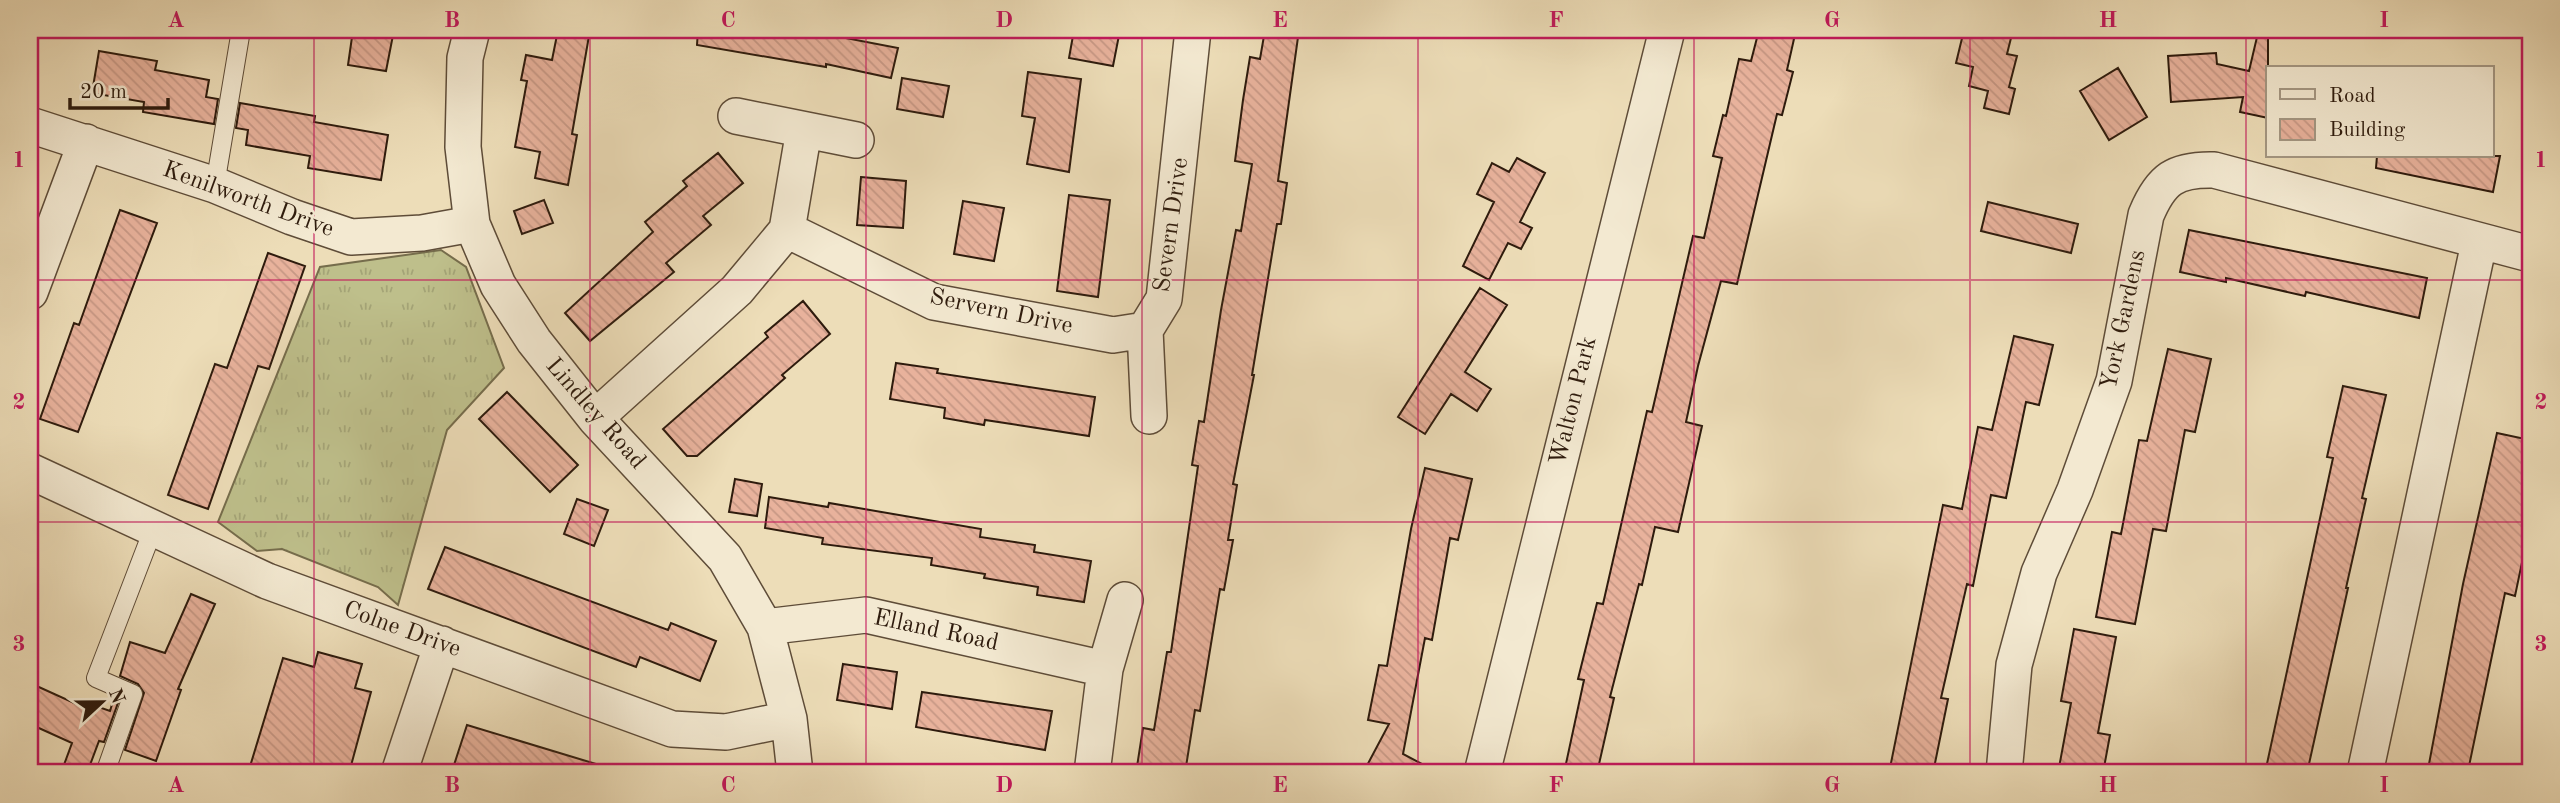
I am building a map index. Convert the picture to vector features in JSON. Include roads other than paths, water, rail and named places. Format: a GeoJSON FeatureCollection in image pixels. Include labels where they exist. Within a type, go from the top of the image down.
{"type":"FeatureCollection","features":[{"type":"Feature","properties":{"kind":"street","name":"Lindley Road"},"geometry":{"type":"LineString","coordinates":[[471,30],[465,58],[463,147],[472,224],[498,285],[534,341],[595,418],[725,558],[765,627],[789,719],[795,773]]}},
{"type":"Feature","properties":{"kind":"street","name":"Severn Drive"},"geometry":{"type":"LineString","coordinates":[[1144,330],[1164,299],[1193,30]]}},
{"type":"Feature","properties":{"kind":"street","name":"Walton Park"},"geometry":{"type":"LineString","coordinates":[[1482,773],[1667,30]]}},
{"type":"Feature","properties":{"kind":"street"},"geometry":{"type":"LineString","coordinates":[[736,116],[856,140]]}},
{"type":"Feature","properties":{"kind":"street","name":"Kenilworth Drive"},"geometry":{"type":"LineString","coordinates":[[30,125],[215,186],[292,218],[351,237],[422,233],[472,224]]}},
{"type":"Feature","properties":{"kind":"street"},"geometry":{"type":"LineString","coordinates":[[595,418],[737,289],[787,230],[804,130]]}},
{"type":"Feature","properties":{"kind":"street"},"geometry":{"type":"LineString","coordinates":[[30,292],[86,142]]}},
{"type":"Feature","properties":{"kind":"street","name":"York Gardens"},"geometry":{"type":"LineString","coordinates":[[2004,773],[2014,666],[2039,573],[2075,490],[2114,381],[2146,215],[2155,192],[2171,178],[2191,169],[2214,170],[2479,243],[2530,254]]}},
{"type":"Feature","properties":{"kind":"street","name":"Servern Drive"},"geometry":{"type":"LineString","coordinates":[[787,230],[934,302],[1113,335],[1144,330]]}},
{"type":"Feature","properties":{"kind":"street"},"geometry":{"type":"LineString","coordinates":[[2365,773],[2479,243]]}},
{"type":"Feature","properties":{"kind":"street"},"geometry":{"type":"LineString","coordinates":[[1144,330],[1149,416]]}},
{"type":"Feature","properties":{"kind":"street","name":"Colne Drive"},"geometry":{"type":"LineString","coordinates":[[30,471],[267,581],[672,729],[726,732],[789,719]]}},
{"type":"Feature","properties":{"kind":"street"},"geometry":{"type":"LineString","coordinates":[[1092,773],[1105,669],[1125,600]]}},
{"type":"Feature","properties":{"kind":"street","name":"Elland Road"},"geometry":{"type":"LineString","coordinates":[[765,627],[866,615],[1105,669]]}},
{"type":"Feature","properties":{"kind":"street"},"geometry":{"type":"LineString","coordinates":[[399,773],[442,644]]}},
{"type":"Feature","properties":{"kind":"lane"},"geometry":{"type":"LineString","coordinates":[[215,186],[241,30]]}},
{"type":"Feature","properties":{"kind":"lane"},"geometry":{"type":"LineString","coordinates":[[105,773],[133,694],[96,678],[154,527]]}}]}
